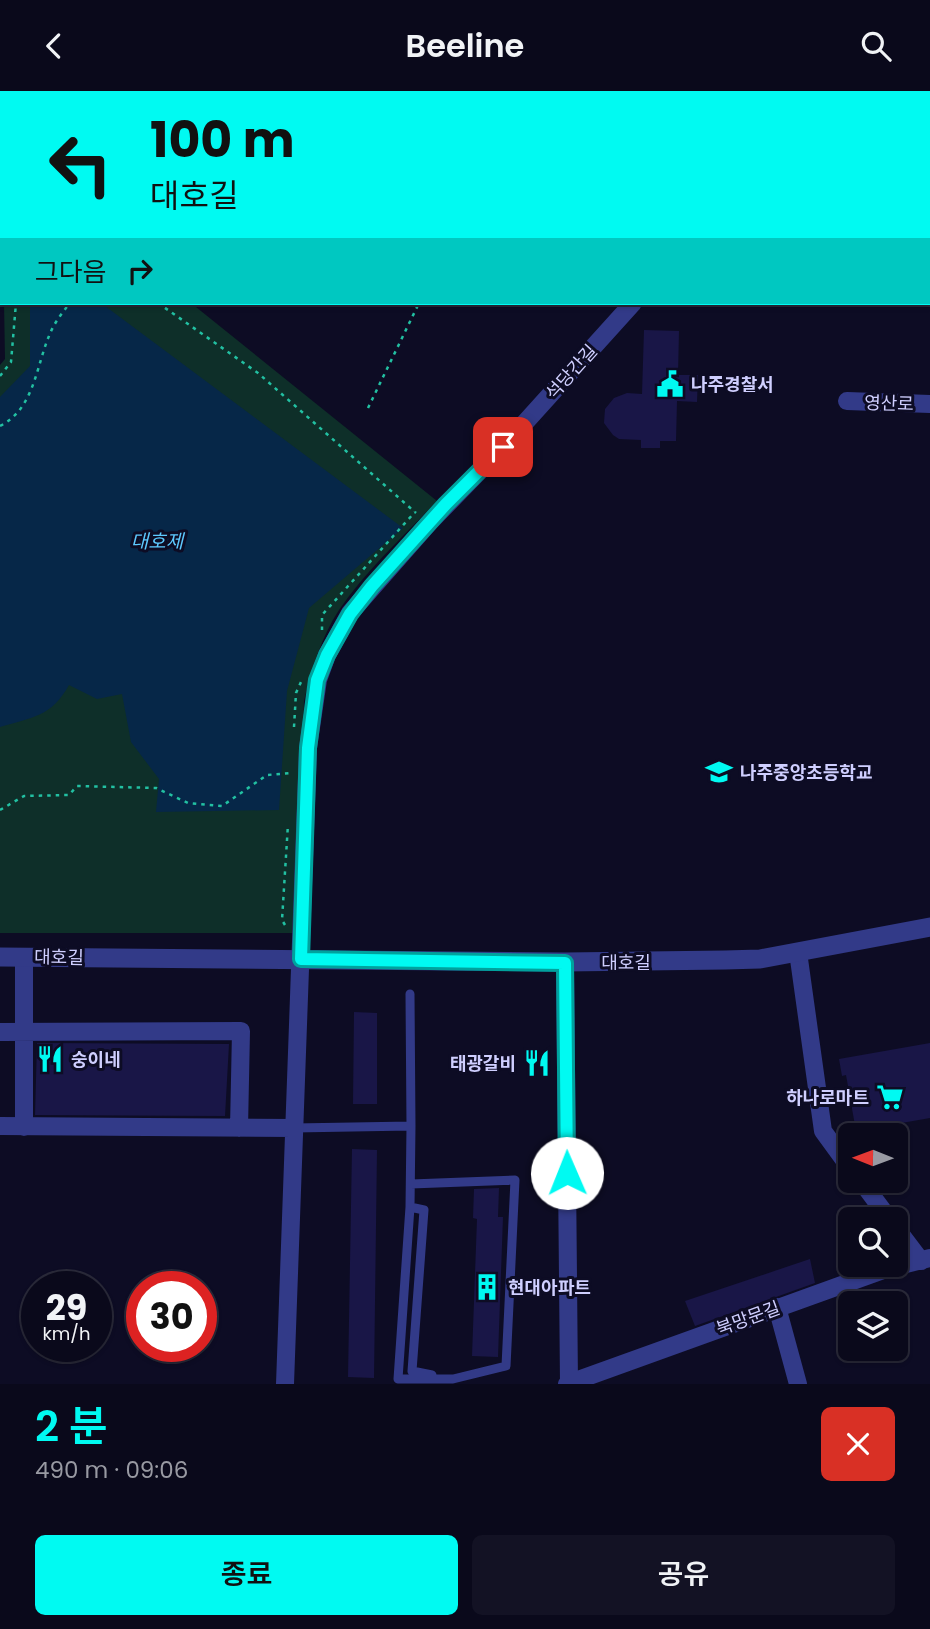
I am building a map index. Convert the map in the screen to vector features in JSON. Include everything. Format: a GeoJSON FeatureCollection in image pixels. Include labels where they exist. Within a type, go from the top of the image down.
{"type":"FeatureCollection","features":[{"type":"Feature","properties":{"kind":"street","name":"석당간길"},"geometry":{"type":"LineString","coordinates":[[285,1384],[308,748],[317,680],[327,655],[350,614],[429,523],[503,447],[631,305]]}},
{"type":"Feature","properties":{"kind":"street","name":"영산로"},"geometry":{"type":"LineString","coordinates":[[847,401],[930,404]]}},
{"type":"Feature","properties":{"kind":"street","name":"대호길"},"geometry":{"type":"LineString","coordinates":[[0,957],[565,963],[760,959],[930,927]]}},
{"type":"Feature","properties":{"kind":"street"},"geometry":{"type":"LineString","coordinates":[[798,952],[823,1131],[838,1152]]}},
{"type":"Feature","properties":{"kind":"street","name":"대호길"},"geometry":{"type":"LineString","coordinates":[[24,957],[24,1127]]}},
{"type":"Feature","properties":{"kind":"street"},"geometry":{"type":"LineString","coordinates":[[565,963],[568,1384]]}},
{"type":"Feature","properties":{"kind":"street"},"geometry":{"type":"LineString","coordinates":[[0,1032],[241,1031],[239,1128]]}},
{"type":"Feature","properties":{"kind":"street"},"geometry":{"type":"LineString","coordinates":[[0,1126],[294,1128]]}},
{"type":"Feature","properties":{"kind":"street"},"geometry":{"type":"LineString","coordinates":[[908,1241],[925,1260]]}},
{"type":"Feature","properties":{"kind":"street","name":"북망문길"},"geometry":{"type":"LineString","coordinates":[[568,1384],[886,1269],[925,1260]]}},
{"type":"Feature","properties":{"kind":"street"},"geometry":{"type":"LineString","coordinates":[[777,1307],[798,1384]]}},
{"type":"Feature","properties":{"kind":"lane"},"geometry":{"type":"LineString","coordinates":[[410,994],[411,1184],[398,1379],[456,1382],[506,1366],[514,1180],[411,1184]]}},
{"type":"Feature","properties":{"kind":"lane"},"geometry":{"type":"LineString","coordinates":[[294,1128],[411,1126]]}},
{"type":"Feature","properties":{"kind":"lane"},"geometry":{"type":"LineString","coordinates":[[410,1207],[425,1210],[412,1371],[456,1382]]}},
{"type":"Feature","properties":{"kind":"path"},"geometry":{"type":"LineString","coordinates":[[0,376],[11,362],[16,305]]}},
{"type":"Feature","properties":{"kind":"path"},"geometry":{"type":"LineString","coordinates":[[0,426],[7,423],[26,402],[49,335],[69,305]]}},
{"type":"Feature","properties":{"kind":"path"},"geometry":{"type":"LineString","coordinates":[[161,305],[258,373],[429,523]]}},
{"type":"Feature","properties":{"kind":"path"},"geometry":{"type":"LineString","coordinates":[[368,408],[418,305]]}},
{"type":"Feature","properties":{"kind":"path"},"geometry":{"type":"LineString","coordinates":[[0,810],[24,796],[69,795],[77,786],[156,788],[188,803],[222,807],[267,775],[291,773]]}},
{"type":"Feature","properties":{"kind":"green space","name":"대호제"},"geometry":{"type":"Polygon","coordinates":[[[4,305],[193,305],[437,501],[350,595],[327,631],[314,665],[304,701],[298,933],[0,933],[0,365],[5,359],[4,305]]]}},
{"type":"Feature","properties":{"kind":"water","name":"대호제"},"geometry":{"type":"Polygon","coordinates":[[[30,305],[104,305],[403,528],[309,608],[287,691],[279,810],[156,812],[159,779],[131,742],[122,694],[97,699],[69,685],[48,710],[32,718],[0,727],[0,397],[30,366],[30,305]]]}},
{"type":"Feature","properties":{"kind":"building","name":"나주경찰서"},"geometry":{"type":"Polygon","coordinates":[[[644,330],[679,331],[678,375],[698,375],[697,402],[677,401],[676,441],[660,441],[660,448],[641,448],[641,440],[619,439],[604,423],[605,409],[614,398],[627,393],[642,394],[644,330]]]}},
{"type":"Feature","properties":{"kind":"building"},"geometry":{"type":"Polygon","coordinates":[[[354,1012],[377,1013],[377,1104],[353,1104],[354,1012]]]}},
{"type":"Feature","properties":{"kind":"building"},"geometry":{"type":"Polygon","coordinates":[[[37,1043],[229,1044],[225,1116],[35,1115],[37,1043]]]}},
{"type":"Feature","properties":{"kind":"building","name":"하나로마트"},"geometry":{"type":"Polygon","coordinates":[[[930,1043],[930,1118],[902,1123],[855,1123],[846,1075],[842,1076],[839,1059],[930,1043]]]}},
{"type":"Feature","properties":{"kind":"building"},"geometry":{"type":"Polygon","coordinates":[[[352,1149],[377,1150],[374,1378],[348,1377],[352,1149]]]}},
{"type":"Feature","properties":{"kind":"building","name":"현대아파트"},"geometry":{"type":"Polygon","coordinates":[[[499,1188],[498,1217],[503,1217],[498,1357],[472,1356],[477,1219],[473,1218],[474,1189],[499,1188]]]}},
{"type":"Feature","properties":{"kind":"building"},"geometry":{"type":"Polygon","coordinates":[[[810,1259],[815,1283],[695,1326],[685,1301],[810,1259]]]}},
{"type":"Feature","properties":{"kind":"place","name":"나주경찰서"},"geometry":{"type":"Point","coordinates":[670,384]}},
{"type":"Feature","properties":{"kind":"place","name":"나주중앙초등학교"},"geometry":{"type":"Point","coordinates":[719,772]}},
{"type":"Feature","properties":{"kind":"place","name":"숭이네"},"geometry":{"type":"Point","coordinates":[50,1059]}},
{"type":"Feature","properties":{"kind":"place","name":"태광갈비"},"geometry":{"type":"Point","coordinates":[537,1063]}},
{"type":"Feature","properties":{"kind":"place","name":"하나로마트"},"geometry":{"type":"Point","coordinates":[890,1097]}},
{"type":"Feature","properties":{"kind":"place","name":"현대아파트"},"geometry":{"type":"Point","coordinates":[487,1287]}},
{"type":"Feature","properties":{"kind":"route"},"geometry":{"type":"LineString","coordinates":[[503,447],[446,504],[372,586],[339,630],[317,680],[308,748],[301,959],[565,963],[567,1173]]}}]}
